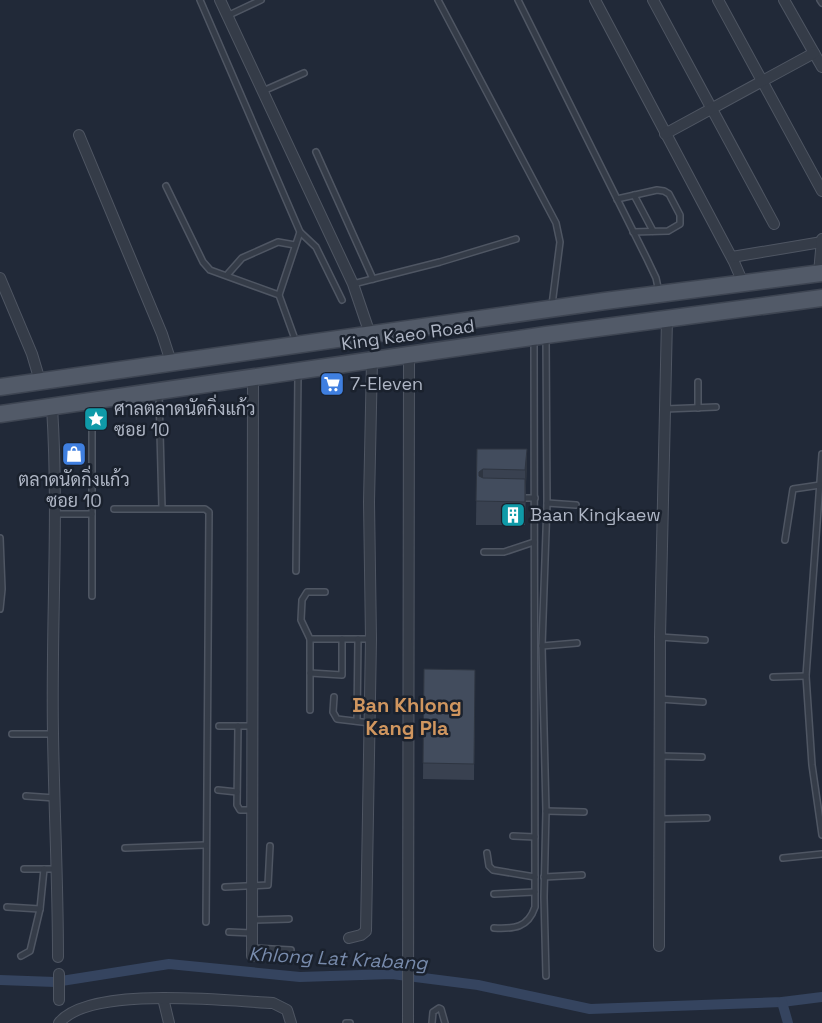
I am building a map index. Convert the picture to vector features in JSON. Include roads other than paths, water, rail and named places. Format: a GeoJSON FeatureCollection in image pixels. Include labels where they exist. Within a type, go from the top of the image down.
{"type":"FeatureCollection","features":[{"type":"Feature","properties":{"kind":"main road","name":"King Kaeo Road"},"geometry":{"type":"LineString","coordinates":[[0,387],[552,308],[820,273]]}},
{"type":"Feature","properties":{"kind":"main road","name":"King Kaeo Road"},"geometry":{"type":"LineString","coordinates":[[0,414],[540,336],[822,298]]}},
{"type":"Feature","properties":{"kind":"street"},"geometry":{"type":"LineString","coordinates":[[220,0],[353,284],[370,334]]}},
{"type":"Feature","properties":{"kind":"street"},"geometry":{"type":"LineString","coordinates":[[595,0],[732,257],[743,283]]}},
{"type":"Feature","properties":{"kind":"street"},"geometry":{"type":"LineString","coordinates":[[653,0],[774,224]]}},
{"type":"Feature","properties":{"kind":"street"},"geometry":{"type":"LineString","coordinates":[[718,0],[822,191]]}},
{"type":"Feature","properties":{"kind":"street"},"geometry":{"type":"LineString","coordinates":[[784,0],[822,67]]}},
{"type":"Feature","properties":{"kind":"street"},"geometry":{"type":"LineString","coordinates":[[665,134],[814,53]]}},
{"type":"Feature","properties":{"kind":"street"},"geometry":{"type":"LineString","coordinates":[[79,135],[162,334],[171,362]]}},
{"type":"Feature","properties":{"kind":"street"},"geometry":{"type":"LineString","coordinates":[[732,257],[822,241],[820,273]]}},
{"type":"Feature","properties":{"kind":"street"},"geometry":{"type":"LineString","coordinates":[[0,278],[32,354],[40,381]]}},
{"type":"Feature","properties":{"kind":"street"},"geometry":{"type":"LineString","coordinates":[[659,946],[660,637],[667,319]]}},
{"type":"Feature","properties":{"kind":"street"},"geometry":{"type":"LineString","coordinates":[[408,1023],[409,355]]}},
{"type":"Feature","properties":{"kind":"street"},"geometry":{"type":"LineString","coordinates":[[349,938],[361,936],[366,931],[371,639],[369,502],[372,360]]}},
{"type":"Feature","properties":{"kind":"street"},"geometry":{"type":"LineString","coordinates":[[252,952],[253,377]]}},
{"type":"Feature","properties":{"kind":"street"},"geometry":{"type":"LineString","coordinates":[[52,407],[55,514],[53,734],[58,869],[58,957]]}},
{"type":"Feature","properties":{"kind":"street"},"geometry":{"type":"LineString","coordinates":[[59,974],[59,1000]]}},
{"type":"Feature","properties":{"kind":"street"},"geometry":{"type":"LineString","coordinates":[[58,1023],[70,1014],[96,1005],[140,998],[273,1003],[287,1010],[291,1023]]}},
{"type":"Feature","properties":{"kind":"street"},"geometry":{"type":"LineString","coordinates":[[163,998],[169,1023]]}},
{"type":"Feature","properties":{"kind":"lane"},"geometry":{"type":"LineString","coordinates":[[200,0],[300,232],[316,247],[342,300]]}},
{"type":"Feature","properties":{"kind":"lane"},"geometry":{"type":"LineString","coordinates":[[227,16],[262,0]]}},
{"type":"Feature","properties":{"kind":"lane"},"geometry":{"type":"LineString","coordinates":[[438,0],[556,222],[560,242],[552,308]]}},
{"type":"Feature","properties":{"kind":"lane"},"geometry":{"type":"LineString","coordinates":[[518,0],[656,278],[660,293]]}},
{"type":"Feature","properties":{"kind":"lane"},"geometry":{"type":"LineString","coordinates":[[820,0],[822,4]]}},
{"type":"Feature","properties":{"kind":"lane"},"geometry":{"type":"LineString","coordinates":[[262,91],[304,73]]}},
{"type":"Feature","properties":{"kind":"lane"},"geometry":{"type":"LineString","coordinates":[[316,152],[372,280]]}},
{"type":"Feature","properties":{"kind":"lane"},"geometry":{"type":"LineString","coordinates":[[166,186],[202,262],[210,270],[279,295]]}},
{"type":"Feature","properties":{"kind":"lane"},"geometry":{"type":"LineString","coordinates":[[617,199],[657,190],[669,194],[680,215],[680,224],[668,231],[633,232]]}},
{"type":"Feature","properties":{"kind":"lane"},"geometry":{"type":"LineString","coordinates":[[634,195],[653,231]]}},
{"type":"Feature","properties":{"kind":"lane"},"geometry":{"type":"LineString","coordinates":[[298,344],[279,295],[300,232]]}},
{"type":"Feature","properties":{"kind":"lane"},"geometry":{"type":"LineString","coordinates":[[353,284],[440,262],[516,239]]}},
{"type":"Feature","properties":{"kind":"lane"},"geometry":{"type":"LineString","coordinates":[[227,276],[242,258],[278,242],[295,245]]}},
{"type":"Feature","properties":{"kind":"lane"},"geometry":{"type":"LineString","coordinates":[[494,928],[509,929],[524,925],[532,918],[535,908],[534,498],[540,336]]}},
{"type":"Feature","properties":{"kind":"lane"},"geometry":{"type":"LineString","coordinates":[[540,336],[547,503],[542,646],[546,811],[544,877],[546,976]]}},
{"type":"Feature","properties":{"kind":"lane"},"geometry":{"type":"LineString","coordinates":[[296,571],[298,371]]}},
{"type":"Feature","properties":{"kind":"lane"},"geometry":{"type":"LineString","coordinates":[[698,382],[698,408]]}},
{"type":"Feature","properties":{"kind":"lane"},"geometry":{"type":"LineString","coordinates":[[159,391],[162,508]]}},
{"type":"Feature","properties":{"kind":"lane"},"geometry":{"type":"LineString","coordinates":[[664,409],[716,408]]}},
{"type":"Feature","properties":{"kind":"lane"},"geometry":{"type":"LineString","coordinates":[[92,416],[92,596]]}},
{"type":"Feature","properties":{"kind":"lane"},"geometry":{"type":"LineString","coordinates":[[822,454],[809,610],[806,676],[812,765],[822,835]]}},
{"type":"Feature","properties":{"kind":"lane"},"geometry":{"type":"LineString","coordinates":[[785,540],[793,490],[820,485]]}},
{"type":"Feature","properties":{"kind":"lane"},"geometry":{"type":"LineString","coordinates":[[509,498],[534,498]]}},
{"type":"Feature","properties":{"kind":"lane"},"geometry":{"type":"LineString","coordinates":[[547,503],[576,505]]}},
{"type":"Feature","properties":{"kind":"lane"},"geometry":{"type":"LineString","coordinates":[[114,509],[205,509],[209,512],[205,845],[206,922]]}},
{"type":"Feature","properties":{"kind":"lane"},"geometry":{"type":"LineString","coordinates":[[55,514],[92,514]]}},
{"type":"Feature","properties":{"kind":"lane"},"geometry":{"type":"LineString","coordinates":[[0,538],[2,589],[0,609]]}},
{"type":"Feature","properties":{"kind":"lane"},"geometry":{"type":"LineString","coordinates":[[484,552],[504,552],[534,542]]}},
{"type":"Feature","properties":{"kind":"lane"},"geometry":{"type":"LineString","coordinates":[[310,710],[310,639],[301,620],[302,600],[307,592],[325,592]]}},
{"type":"Feature","properties":{"kind":"lane"},"geometry":{"type":"LineString","coordinates":[[660,637],[705,640]]}},
{"type":"Feature","properties":{"kind":"lane"},"geometry":{"type":"LineString","coordinates":[[310,639],[371,639]]}},
{"type":"Feature","properties":{"kind":"lane"},"geometry":{"type":"LineString","coordinates":[[310,673],[342,674],[342,639]]}},
{"type":"Feature","properties":{"kind":"lane"},"geometry":{"type":"LineString","coordinates":[[357,721],[358,639]]}},
{"type":"Feature","properties":{"kind":"lane"},"geometry":{"type":"LineString","coordinates":[[542,646],[578,643]]}},
{"type":"Feature","properties":{"kind":"lane"},"geometry":{"type":"LineString","coordinates":[[773,677],[806,676]]}},
{"type":"Feature","properties":{"kind":"lane"},"geometry":{"type":"LineString","coordinates":[[334,697],[334,716],[337,719],[370,723]]}},
{"type":"Feature","properties":{"kind":"lane"},"geometry":{"type":"LineString","coordinates":[[660,700],[703,702]]}},
{"type":"Feature","properties":{"kind":"lane"},"geometry":{"type":"LineString","coordinates":[[218,726],[252,726]]}},
{"type":"Feature","properties":{"kind":"lane"},"geometry":{"type":"LineString","coordinates":[[238,726],[238,808],[240,810],[252,810]]}},
{"type":"Feature","properties":{"kind":"lane"},"geometry":{"type":"LineString","coordinates":[[12,734],[53,734]]}},
{"type":"Feature","properties":{"kind":"lane"},"geometry":{"type":"LineString","coordinates":[[660,756],[702,757]]}},
{"type":"Feature","properties":{"kind":"lane"},"geometry":{"type":"LineString","coordinates":[[218,790],[237,792]]}},
{"type":"Feature","properties":{"kind":"lane"},"geometry":{"type":"LineString","coordinates":[[26,796],[56,798]]}},
{"type":"Feature","properties":{"kind":"lane"},"geometry":{"type":"LineString","coordinates":[[546,811],[584,812]]}},
{"type":"Feature","properties":{"kind":"lane"},"geometry":{"type":"LineString","coordinates":[[659,819],[706,818]]}},
{"type":"Feature","properties":{"kind":"lane"},"geometry":{"type":"LineString","coordinates":[[513,836],[535,837]]}},
{"type":"Feature","properties":{"kind":"lane"},"geometry":{"type":"LineString","coordinates":[[125,848],[205,845]]}},
{"type":"Feature","properties":{"kind":"lane"},"geometry":{"type":"LineString","coordinates":[[225,887],[265,887],[270,882],[270,846]]}},
{"type":"Feature","properties":{"kind":"lane"},"geometry":{"type":"LineString","coordinates":[[487,853],[489,866],[492,870],[535,877]]}},
{"type":"Feature","properties":{"kind":"lane"},"geometry":{"type":"LineString","coordinates":[[783,858],[822,854]]}},
{"type":"Feature","properties":{"kind":"lane"},"geometry":{"type":"LineString","coordinates":[[24,869],[58,869]]}},
{"type":"Feature","properties":{"kind":"lane"},"geometry":{"type":"LineString","coordinates":[[21,956],[30,951],[40,908],[44,869]]}},
{"type":"Feature","properties":{"kind":"lane"},"geometry":{"type":"LineString","coordinates":[[544,877],[582,875]]}},
{"type":"Feature","properties":{"kind":"lane"},"geometry":{"type":"LineString","coordinates":[[494,894],[535,892]]}},
{"type":"Feature","properties":{"kind":"lane"},"geometry":{"type":"LineString","coordinates":[[7,907],[40,908]]}},
{"type":"Feature","properties":{"kind":"lane"},"geometry":{"type":"LineString","coordinates":[[252,920],[289,919]]}},
{"type":"Feature","properties":{"kind":"lane"},"geometry":{"type":"LineString","coordinates":[[229,932],[252,933]]}},
{"type":"Feature","properties":{"kind":"lane"},"geometry":{"type":"LineString","coordinates":[[252,952],[290,950]]}},
{"type":"Feature","properties":{"kind":"lane"},"geometry":{"type":"LineString","coordinates":[[432,1023],[433,1012],[438,1008],[441,1009],[445,1023]]}},
{"type":"Feature","properties":{"kind":"waterway","name":"Khlong Lat Krabang"},"geometry":{"type":"LineString","coordinates":[[0,980],[55,982],[169,964],[300,977],[392,974],[478,985],[590,1009],[782,1002],[822,997]]}},
{"type":"Feature","properties":{"kind":"waterway"},"geometry":{"type":"LineString","coordinates":[[782,1002],[788,1023]]}},
{"type":"Feature","properties":{"kind":"place","name":"7-Eleven"},"geometry":{"type":"Point","coordinates":[332,384]}},
{"type":"Feature","properties":{"kind":"place","name":"ศาลตลาดนัดกิ่งแก้ว ซอย 10"},"geometry":{"type":"Point","coordinates":[96,419]}},
{"type":"Feature","properties":{"kind":"place","name":"ตลาดนัดกิ่งแก้ว ซอย 10"},"geometry":{"type":"Point","coordinates":[74,454]}},
{"type":"Feature","properties":{"kind":"place","name":"Baan Kingkaew"},"geometry":{"type":"Point","coordinates":[513,515]}},
{"type":"Feature","properties":{"kind":"district","name":"Ban Khlong Kang Pla"},"geometry":{"type":"Point","coordinates":[407,716]}}]}
